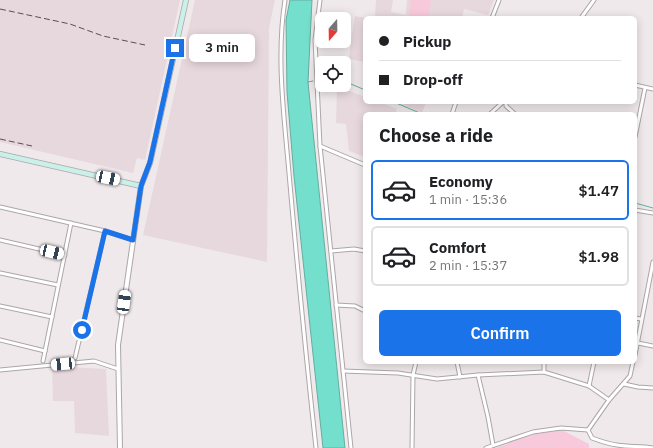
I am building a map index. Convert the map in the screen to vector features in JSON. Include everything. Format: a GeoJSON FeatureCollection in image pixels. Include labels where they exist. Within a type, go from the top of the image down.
{"type":"FeatureCollection","features":[{"type":"Feature","properties":{"kind":"main road"},"geometry":{"type":"LineString","coordinates":[[0,154],[141,186],[150,162],[186,0]]}},
{"type":"Feature","properties":{"kind":"street"},"geometry":{"type":"LineString","coordinates":[[285,0],[282,21],[281,81],[297,266],[316,448]]}},
{"type":"Feature","properties":{"kind":"street"},"geometry":{"type":"LineString","coordinates":[[320,0],[315,40],[320,146],[350,448]]}},
{"type":"Feature","properties":{"kind":"street"},"geometry":{"type":"LineString","coordinates":[[493,16],[498,0]]}},
{"type":"Feature","properties":{"kind":"street"},"geometry":{"type":"LineString","coordinates":[[582,16],[594,0]]}},
{"type":"Feature","properties":{"kind":"street"},"geometry":{"type":"LineString","coordinates":[[637,86],[653,89]]}},
{"type":"Feature","properties":{"kind":"street"},"geometry":{"type":"LineString","coordinates":[[637,127],[645,88]]}},
{"type":"Feature","properties":{"kind":"street"},"geometry":{"type":"LineString","coordinates":[[492,112],[501,104]]}},
{"type":"Feature","properties":{"kind":"street"},"geometry":{"type":"LineString","coordinates":[[506,104],[506,106],[513,112]]}},
{"type":"Feature","properties":{"kind":"street"},"geometry":{"type":"LineString","coordinates":[[320,146],[363,164]]}},
{"type":"Feature","properties":{"kind":"street"},"geometry":{"type":"LineString","coordinates":[[120,448],[118,345],[141,186]]}},
{"type":"Feature","properties":{"kind":"street"},"geometry":{"type":"LineString","coordinates":[[0,207],[105,231],[133,240]]}},
{"type":"Feature","properties":{"kind":"street"},"geometry":{"type":"LineString","coordinates":[[637,210],[653,213]]}},
{"type":"Feature","properties":{"kind":"street"},"geometry":{"type":"LineString","coordinates":[[43,361],[71,223]]}},
{"type":"Feature","properties":{"kind":"street"},"geometry":{"type":"LineString","coordinates":[[75,358],[105,231]]}},
{"type":"Feature","properties":{"kind":"street"},"geometry":{"type":"LineString","coordinates":[[0,240],[64,255]]}},
{"type":"Feature","properties":{"kind":"street"},"geometry":{"type":"LineString","coordinates":[[331,251],[354,249],[363,251]]}},
{"type":"Feature","properties":{"kind":"street"},"geometry":{"type":"LineString","coordinates":[[637,347],[641,319],[653,262]]}},
{"type":"Feature","properties":{"kind":"street"},"geometry":{"type":"LineString","coordinates":[[0,273],[58,285]]}},
{"type":"Feature","properties":{"kind":"street"},"geometry":{"type":"LineString","coordinates":[[336,305],[355,306],[363,310]]}},
{"type":"Feature","properties":{"kind":"street"},"geometry":{"type":"LineString","coordinates":[[0,306],[52,317]]}},
{"type":"Feature","properties":{"kind":"street"},"geometry":{"type":"LineString","coordinates":[[637,318],[641,319]]}},
{"type":"Feature","properties":{"kind":"street"},"geometry":{"type":"LineString","coordinates":[[0,340],[45,351]]}},
{"type":"Feature","properties":{"kind":"street"},"geometry":{"type":"LineString","coordinates":[[638,343],[653,346]]}},
{"type":"Feature","properties":{"kind":"street"},"geometry":{"type":"LineString","coordinates":[[0,370],[94,361],[118,369]]}},
{"type":"Feature","properties":{"kind":"street"},"geometry":{"type":"LineString","coordinates":[[412,448],[413,376],[416,364]]}},
{"type":"Feature","properties":{"kind":"street"},"geometry":{"type":"LineString","coordinates":[[457,364],[460,377]]}},
{"type":"Feature","properties":{"kind":"street"},"geometry":{"type":"LineString","coordinates":[[544,364],[544,372]]}},
{"type":"Feature","properties":{"kind":"street"},"geometry":{"type":"LineString","coordinates":[[589,386],[594,364]]}},
{"type":"Feature","properties":{"kind":"street"},"geometry":{"type":"LineString","coordinates":[[588,430],[609,400],[630,376],[633,364]]}},
{"type":"Feature","properties":{"kind":"street"},"geometry":{"type":"LineString","coordinates":[[343,371],[398,373],[438,379],[478,375],[544,372],[589,386],[609,400]]}},
{"type":"Feature","properties":{"kind":"street"},"geometry":{"type":"LineString","coordinates":[[478,375],[493,445]]}},
{"type":"Feature","properties":{"kind":"street"},"geometry":{"type":"LineString","coordinates":[[624,384],[638,388],[653,388]]}},
{"type":"Feature","properties":{"kind":"street"},"geometry":{"type":"LineString","coordinates":[[486,448],[540,431],[561,428],[588,430]]}},
{"type":"Feature","properties":{"kind":"street"},"geometry":{"type":"LineString","coordinates":[[588,430],[592,438],[604,442],[618,445],[652,448]]}},
{"type":"Feature","properties":{"kind":"shaded area"},"geometry":{"type":"Polygon","coordinates":[[[0,0],[180,0],[145,160],[137,158],[133,173],[0,142],[0,0]]]}},
{"type":"Feature","properties":{"kind":"shaded area"},"geometry":{"type":"Polygon","coordinates":[[[195,0],[275,0],[269,28],[267,262],[143,235],[195,0]]]}},
{"type":"Feature","properties":{"kind":"shaded area"},"geometry":{"type":"Polygon","coordinates":[[[290,0],[312,0],[308,82],[345,448],[323,448],[294,176],[287,92],[286,20],[290,0]]]}},
{"type":"Feature","properties":{"kind":"shaded area"},"geometry":{"type":"Polygon","coordinates":[[[376,0],[393,0],[391,12],[406,15],[407,0],[494,0],[488,15],[464,9],[462,16],[375,16],[376,0]]]}},
{"type":"Feature","properties":{"kind":"shaded area"},"geometry":{"type":"Polygon","coordinates":[[[411,0],[431,0],[428,16],[409,16],[411,0]]]}},
{"type":"Feature","properties":{"kind":"shaded area"},"geometry":{"type":"Polygon","coordinates":[[[355,16],[363,17],[363,62],[351,59],[351,56],[349,56],[355,16]]]}},
{"type":"Feature","properties":{"kind":"shaded area"},"geometry":{"type":"Polygon","coordinates":[[[337,92],[351,92],[363,96],[363,104],[384,104],[397,109],[396,112],[363,112],[363,156],[349,151],[346,124],[336,123],[337,92]]]}},
{"type":"Feature","properties":{"kind":"shaded area"},"geometry":{"type":"Polygon","coordinates":[[[402,104],[425,104],[422,112],[402,104]]]}},
{"type":"Feature","properties":{"kind":"shaded area"},"geometry":{"type":"Polygon","coordinates":[[[66,367],[106,369],[109,436],[75,433],[74,401],[53,401],[52,369],[66,367]]]}},
{"type":"Feature","properties":{"kind":"shaded area"},"geometry":{"type":"Polygon","coordinates":[[[562,430],[589,444],[589,448],[496,448],[530,435],[562,430]]]}},
{"type":"Feature","properties":{"kind":"waterway"},"geometry":{"type":"LineString","coordinates":[[308,82],[313,81]]}},
{"type":"Feature","properties":{"kind":"waterway"},"geometry":{"type":"LineString","coordinates":[[351,84],[363,89]]}},
{"type":"Feature","properties":{"kind":"waterway"},"geometry":{"type":"LineString","coordinates":[[399,104],[417,112]]}},
{"type":"Feature","properties":{"kind":"waterway"},"geometry":{"type":"LineString","coordinates":[[637,204],[653,208]]}},
{"type":"Feature","properties":{"kind":"railway"},"geometry":{"type":"LineString","coordinates":[[0,9],[70,24],[103,36],[145,45]]}},
{"type":"Feature","properties":{"kind":"railway"},"geometry":{"type":"LineString","coordinates":[[0,139],[32,146]]}},
{"type":"Feature","properties":{"kind":"route"},"geometry":{"type":"LineString","coordinates":[[82,330],[105,231],[133,240],[141,186],[150,162],[175,48]]}}]}
